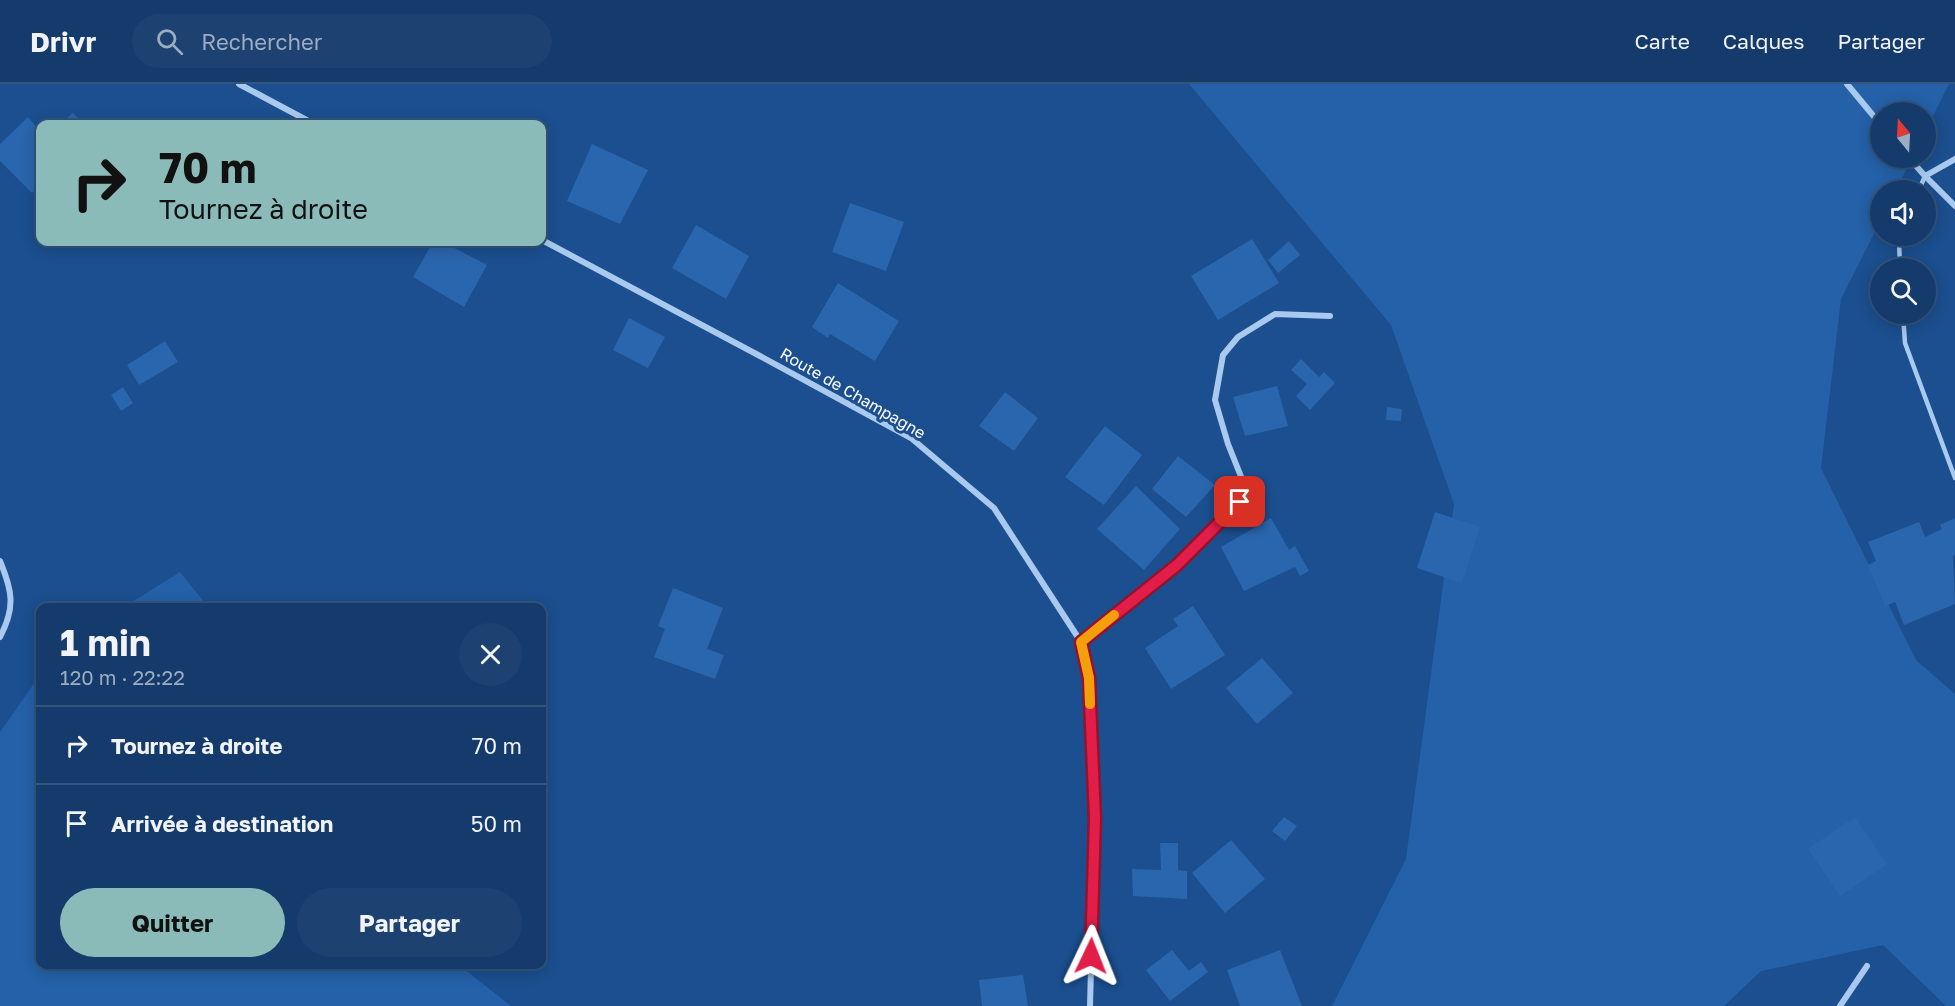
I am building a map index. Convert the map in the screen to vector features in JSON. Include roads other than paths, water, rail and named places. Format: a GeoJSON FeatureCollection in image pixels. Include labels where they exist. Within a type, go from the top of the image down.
{"type":"FeatureCollection","features":[{"type":"Feature","properties":{"kind":"street"},"geometry":{"type":"LineString","coordinates":[[239,84],[306,120]]}},
{"type":"Feature","properties":{"kind":"street"},"geometry":{"type":"LineString","coordinates":[[1847,84],[1870,112]]}},
{"type":"Feature","properties":{"kind":"street"},"geometry":{"type":"LineString","coordinates":[[1924,176],[1955,159]]}},
{"type":"Feature","properties":{"kind":"street"},"geometry":{"type":"LineString","coordinates":[[1917,168],[1955,206]]}},
{"type":"Feature","properties":{"kind":"street","name":"Route de Champagne"},"geometry":{"type":"LineString","coordinates":[[546,242],[911,438],[994,508],[1081,642],[1089,678],[1095,818],[1090,1006]]}},
{"type":"Feature","properties":{"kind":"street"},"geometry":{"type":"LineString","coordinates":[[1081,642],[1177,565],[1240,502],[1244,484],[1228,444],[1215,400],[1223,355],[1238,337],[1275,314],[1330,316]]}},
{"type":"Feature","properties":{"kind":"street"},"geometry":{"type":"LineString","coordinates":[[0,561],[10,587],[9,620],[0,637]]}},
{"type":"Feature","properties":{"kind":"street"},"geometry":{"type":"LineString","coordinates":[[1840,1006],[1867,966]]}},
{"type":"Feature","properties":{"kind":"lane"},"geometry":{"type":"LineString","coordinates":[[1923,180],[1924,176]]}},
{"type":"Feature","properties":{"kind":"lane"},"geometry":{"type":"LineString","coordinates":[[1904,324],[1905,343],[1955,478]]}}]}
